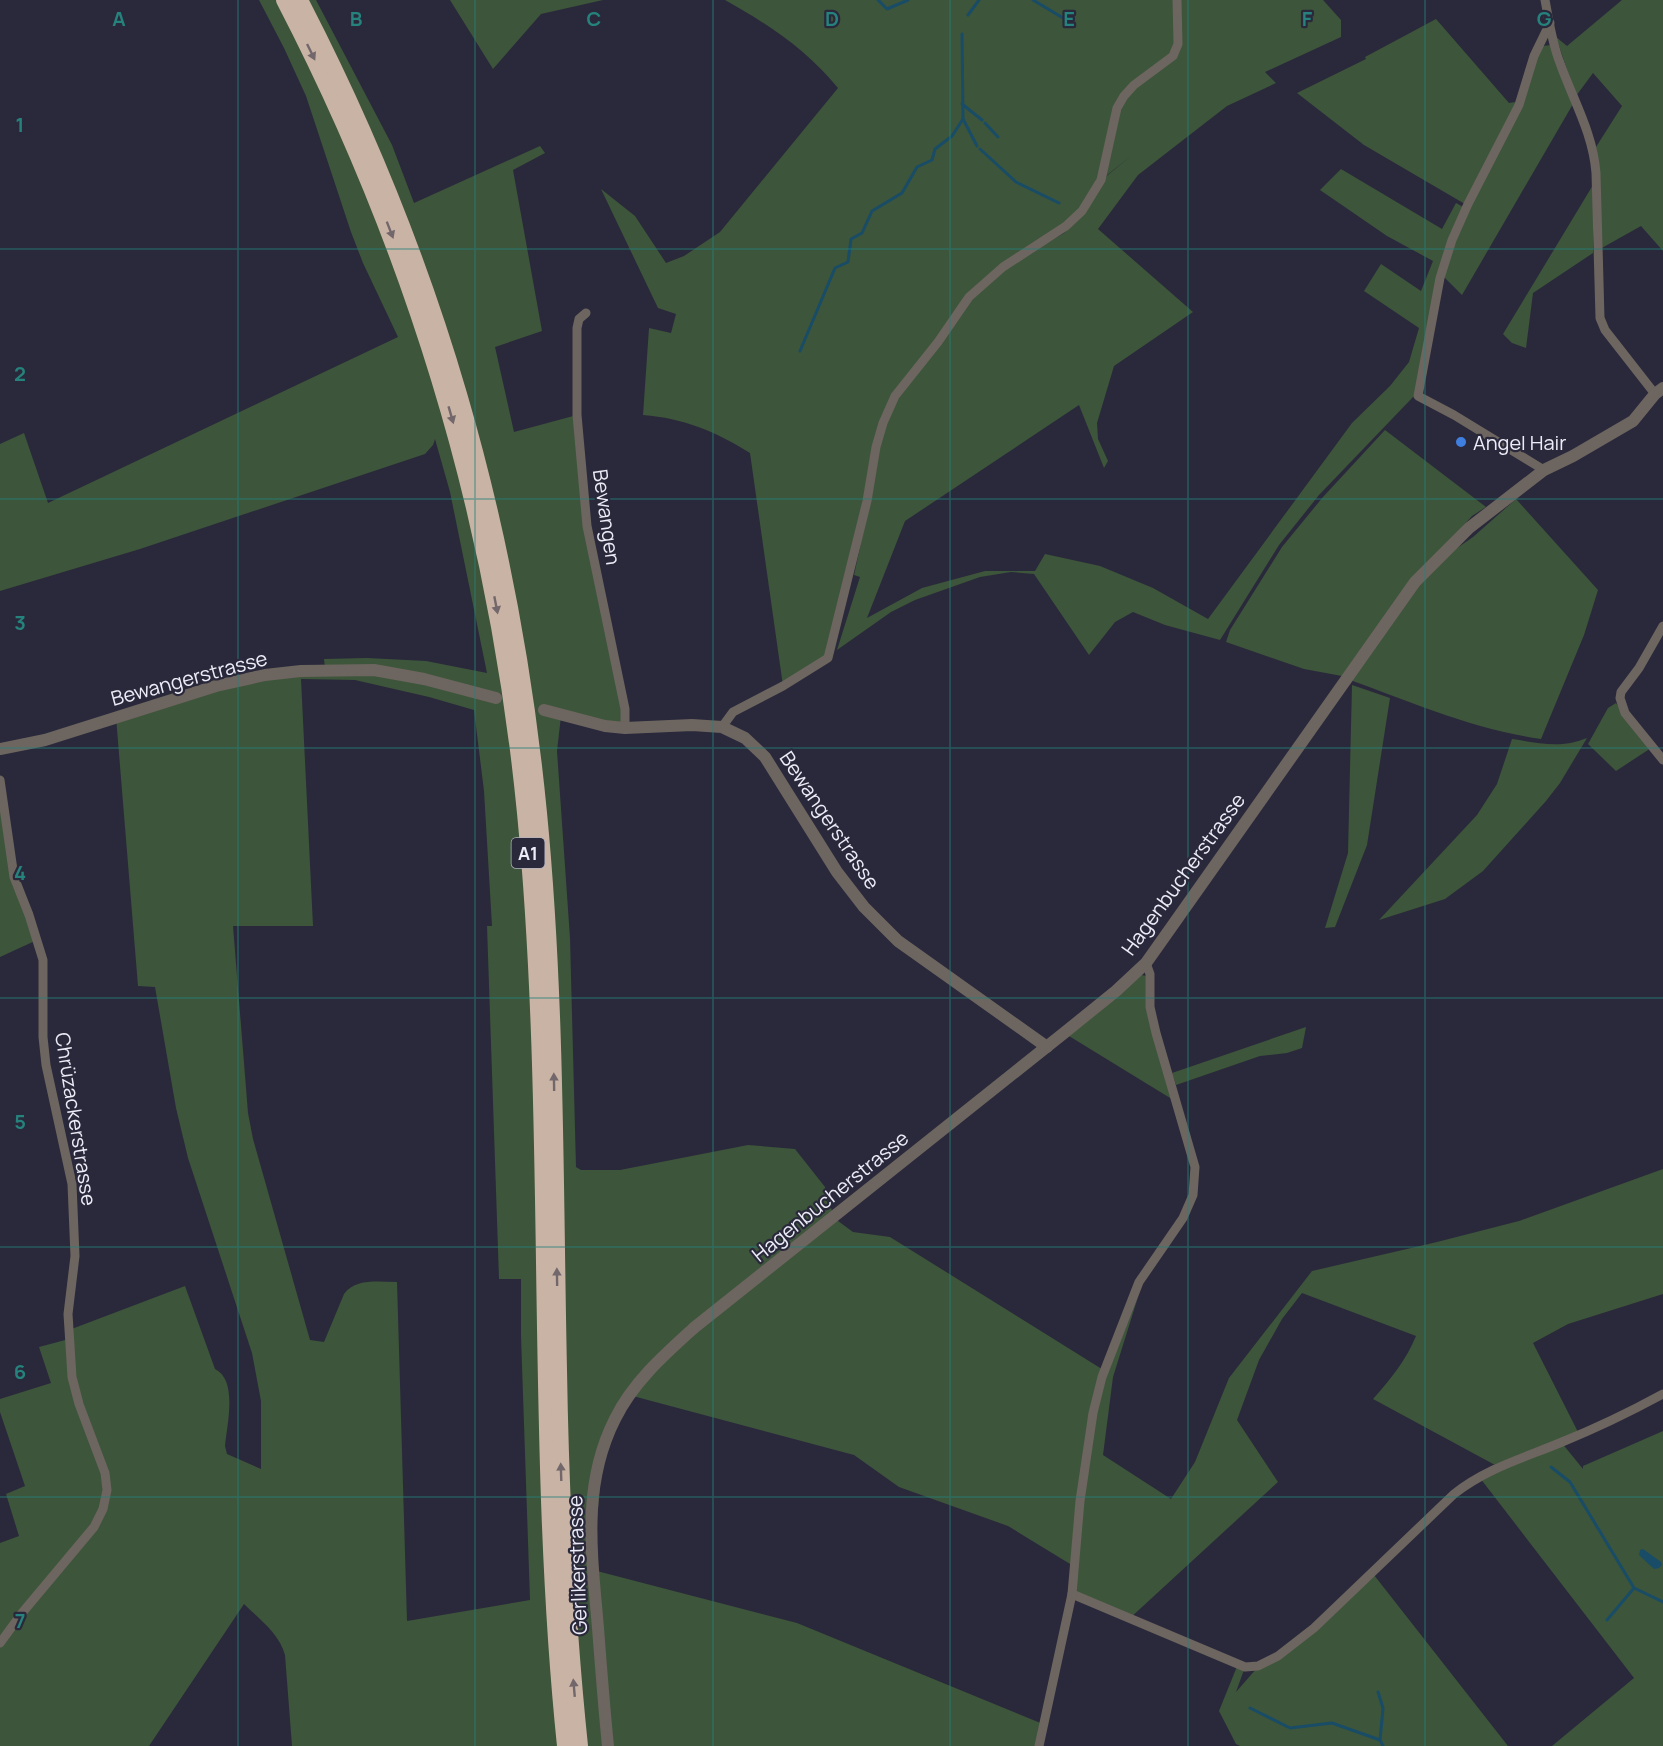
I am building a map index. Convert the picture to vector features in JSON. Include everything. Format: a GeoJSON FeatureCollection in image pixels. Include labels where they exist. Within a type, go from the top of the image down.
{"type":"FeatureCollection","features":[{"type":"Feature","properties":{"kind":"highway","name":"A1"},"geometry":{"type":"LineString","coordinates":[[284,0],[330,91],[361,161],[417,306],[463,456],[487,558],[506,659],[524,802],[534,938],[540,1103],[547,1480],[552,1590],[565,1746]]}},
{"type":"Feature","properties":{"kind":"highway","name":"A1"},"geometry":{"type":"LineString","coordinates":[[300,0],[337,72],[371,147],[433,308],[464,405],[481,469],[504,569],[520,662],[539,814],[550,971],[562,1508],[571,1659],[580,1746]]}},
{"type":"Feature","properties":{"kind":"street"},"geometry":{"type":"LineString","coordinates":[[722,727],[733,712],[783,686],[828,658],[867,501],[876,447],[883,423],[895,396],[938,342],[969,297],[1003,267],[1066,226],[1082,211],[1101,180],[1117,108],[1134,85],[1173,56],[1179,44],[1177,0]]}},
{"type":"Feature","properties":{"kind":"street"},"geometry":{"type":"LineString","coordinates":[[1545,0],[1559,62],[1582,115],[1593,150],[1596,173],[1600,318],[1605,330],[1659,391]]}},
{"type":"Feature","properties":{"kind":"street"},"geometry":{"type":"LineString","coordinates":[[1544,470],[1454,415],[1418,396],[1440,278],[1452,240],[1519,105],[1534,56],[1550,23]]}},
{"type":"Feature","properties":{"kind":"street","name":"Bewangen"},"geometry":{"type":"LineString","coordinates":[[586,313],[579,319],[577,328],[577,415],[587,526],[625,709],[625,728]]}},
{"type":"Feature","properties":{"kind":"street","name":"Hagenbucherstrasse"},"geometry":{"type":"LineString","coordinates":[[632,1391],[655,1365],[695,1327],[1047,1047],[1116,991],[1146,963],[1415,582],[1469,528],[1544,470],[1633,421],[1659,391]]}},
{"type":"Feature","properties":{"kind":"street"},"geometry":{"type":"LineString","coordinates":[[1663,626],[1639,668],[1621,692],[1620,698],[1625,712],[1663,760]]}},
{"type":"Feature","properties":{"kind":"street","name":"Bewangerstrasse"},"geometry":{"type":"LineString","coordinates":[[0,749],[45,740],[216,686],[265,675],[301,671],[374,670],[424,678],[496,698]]}},
{"type":"Feature","properties":{"kind":"street","name":"Bewangerstrasse"},"geometry":{"type":"LineString","coordinates":[[544,711],[578,721],[625,728],[692,725],[722,727],[745,738],[765,757],[837,872],[864,907],[898,941],[1047,1047]]}},
{"type":"Feature","properties":{"kind":"street","name":"Chrüzackerstrasse"},"geometry":{"type":"LineString","coordinates":[[0,780],[14,877],[43,960],[43,1037],[46,1065],[72,1184],[75,1256],[68,1314],[72,1377],[79,1404],[105,1473],[107,1490],[103,1509],[94,1527],[22,1612],[0,1643]]}},
{"type":"Feature","properties":{"kind":"street"},"geometry":{"type":"LineString","coordinates":[[1039,1746],[1072,1594],[1080,1501],[1093,1413],[1102,1377],[1139,1282],[1183,1218],[1193,1195],[1195,1167],[1156,1033],[1150,1007],[1150,974],[1146,963]]}},
{"type":"Feature","properties":{"kind":"street","name":"Gerlikerstrasse"},"geometry":{"type":"LineString","coordinates":[[608,1746],[590,1511],[594,1478],[603,1446],[615,1419],[632,1391]]}},
{"type":"Feature","properties":{"kind":"street"},"geometry":{"type":"LineString","coordinates":[[1072,1594],[1245,1667],[1258,1666],[1278,1656],[1314,1628],[1454,1494],[1473,1479],[1606,1424],[1663,1394]]}},
{"type":"Feature","properties":{"kind":"green space"},"geometry":{"type":"Polygon","coordinates":[[[259,0],[316,0],[392,145],[414,203],[540,146],[545,153],[513,170],[542,331],[495,347],[514,432],[577,415],[587,526],[625,728],[561,716],[557,751],[570,938],[576,1167],[581,1170],[620,1170],[748,1145],[795,1149],[825,1187],[834,1218],[853,1232],[890,1237],[1105,1371],[1106,1377],[1138,1297],[1113,1377],[1103,1455],[1171,1499],[1195,1462],[1229,1378],[1312,1271],[1519,1221],[1663,1169],[1663,1294],[1568,1324],[1533,1343],[1578,1432],[1495,1465],[1373,1399],[1398,1369],[1416,1336],[1302,1293],[1282,1319],[1259,1360],[1237,1420],[1278,1482],[1129,1619],[1072,1594],[1075,1567],[1008,1526],[899,1487],[854,1455],[629,1395],[603,1446],[593,1570],[797,1623],[1043,1724],[1039,1746],[292,1746],[285,1655],[274,1633],[244,1604],[149,1746],[0,1746],[0,1543],[19,1536],[6,1494],[25,1486],[0,1412],[0,1399],[51,1383],[39,1347],[69,1339],[69,1330],[185,1286],[215,1369],[227,1383],[229,1415],[225,1446],[227,1454],[261,1469],[261,1401],[252,1353],[188,1158],[176,1108],[155,987],[138,986],[116,717],[216,686],[325,669],[324,659],[367,658],[426,661],[487,673],[450,492],[435,439],[425,454],[140,549],[0,591],[0,444],[24,433],[48,503],[398,337],[363,263],[306,96],[259,0]],[[301,679],[313,926],[233,926],[248,1113],[253,1139],[310,1340],[324,1342],[344,1294],[355,1285],[368,1282],[397,1282],[407,1621],[530,1600],[521,1279],[499,1279],[487,926],[492,926],[484,791],[474,710],[355,680],[301,679]]]}},
{"type":"Feature","properties":{"kind":"green space"},"geometry":{"type":"Polygon","coordinates":[[[450,0],[603,0],[541,14],[493,69],[450,0]]]}},
{"type":"Feature","properties":{"kind":"green space"},"geometry":{"type":"Polygon","coordinates":[[[725,0],[1323,0],[1341,20],[1341,37],[1265,72],[1276,83],[1227,106],[1138,175],[1098,229],[1193,312],[1114,366],[1097,423],[1098,439],[1108,461],[1104,468],[1079,405],[905,521],[867,618],[922,588],[985,571],[1035,571],[1045,554],[1100,566],[1153,588],[1208,619],[1352,423],[1390,386],[1409,362],[1419,328],[1364,291],[1381,264],[1421,291],[1433,261],[1387,236],[1320,190],[1341,169],[1442,229],[1456,203],[1465,208],[1452,239],[1414,396],[1319,495],[1279,545],[1220,640],[1165,625],[1133,612],[1115,622],[1089,655],[1034,574],[1011,572],[980,577],[915,600],[891,612],[837,650],[860,577],[854,575],[861,543],[828,658],[783,686],[750,453],[699,427],[672,419],[643,415],[649,328],[671,333],[676,314],[658,308],[601,189],[635,216],[666,263],[684,256],[720,232],[838,88],[800,50],[725,0]],[[1132,155],[1101,180],[1066,226],[1039,248],[1064,233],[1083,213],[1103,179],[1132,155]]]}},
{"type":"Feature","properties":{"kind":"green space"},"geometry":{"type":"Polygon","coordinates":[[[1622,0],[1663,0],[1663,251],[1641,226],[1600,249],[1596,147],[1622,106],[1593,73],[1576,96],[1556,37],[1567,46],[1622,0]]]}},
{"type":"Feature","properties":{"kind":"green space"},"geometry":{"type":"Polygon","coordinates":[[[1436,19],[1509,103],[1522,101],[1537,55],[1543,46],[1551,45],[1573,104],[1462,295],[1444,277],[1454,243],[1470,207],[1364,145],[1297,93],[1366,59],[1365,57],[1436,19]]]}},
{"type":"Feature","properties":{"kind":"green space"},"geometry":{"type":"Polygon","coordinates":[[[1593,185],[1593,253],[1533,293],[1526,348],[1512,343],[1503,334],[1593,185]]]}},
{"type":"Feature","properties":{"kind":"green space"},"geometry":{"type":"Polygon","coordinates":[[[1385,430],[1486,507],[1472,516],[1455,535],[1342,676],[1304,669],[1226,642],[1230,630],[1282,547],[1323,497],[1385,430]]]}},
{"type":"Feature","properties":{"kind":"green space"},"geometry":{"type":"Polygon","coordinates":[[[1516,499],[1598,590],[1584,635],[1541,739],[1467,722],[1350,680],[1418,586],[1444,557],[1473,537],[1516,499]]]}},
{"type":"Feature","properties":{"kind":"green space"},"geometry":{"type":"Polygon","coordinates":[[[1352,685],[1390,698],[1367,845],[1335,927],[1325,928],[1348,853],[1352,685]]]}},
{"type":"Feature","properties":{"kind":"green space"},"geometry":{"type":"Polygon","coordinates":[[[1616,703],[1651,748],[1616,771],[1588,744],[1608,708],[1616,703]]]}},
{"type":"Feature","properties":{"kind":"green space"},"geometry":{"type":"Polygon","coordinates":[[[1587,738],[1560,783],[1546,801],[1483,871],[1445,899],[1379,920],[1477,815],[1497,784],[1512,739],[1559,744],[1587,738]]]}},
{"type":"Feature","properties":{"kind":"green space"},"geometry":{"type":"Polygon","coordinates":[[[0,780],[14,877],[37,940],[0,957],[0,780]]]}},
{"type":"Feature","properties":{"kind":"green space"},"geometry":{"type":"Polygon","coordinates":[[[1141,975],[1147,976],[1175,1101],[1069,1036],[1141,975]]]}},
{"type":"Feature","properties":{"kind":"green space"},"geometry":{"type":"Polygon","coordinates":[[[1306,1027],[1302,1048],[1287,1053],[1260,1056],[1176,1085],[1172,1073],[1306,1027]]]}},
{"type":"Feature","properties":{"kind":"green space"},"geometry":{"type":"Polygon","coordinates":[[[1663,1431],[1663,1746],[1552,1746],[1634,1678],[1480,1478],[1561,1442],[1583,1469],[1583,1466],[1663,1431]]]}},
{"type":"Feature","properties":{"kind":"green space"},"geometry":{"type":"Polygon","coordinates":[[[1374,1575],[1508,1746],[1240,1746],[1236,1744],[1219,1711],[1238,1664],[1245,1667],[1236,1692],[1257,1668],[1278,1659],[1374,1575]]]}},
{"type":"Feature","properties":{"kind":"water"},"geometry":{"type":"Polygon","coordinates":[[[1643,1549],[1661,1562],[1662,1565],[1659,1568],[1654,1569],[1639,1555],[1640,1550],[1643,1549]]]}},
{"type":"Feature","properties":{"kind":"waterway"},"geometry":{"type":"LineString","coordinates":[[878,0],[887,9],[908,0]]}},
{"type":"Feature","properties":{"kind":"waterway"},"geometry":{"type":"LineString","coordinates":[[968,15],[979,0]]}},
{"type":"Feature","properties":{"kind":"waterway"},"geometry":{"type":"LineString","coordinates":[[1033,0],[1068,21]]}},
{"type":"Feature","properties":{"kind":"waterway"},"geometry":{"type":"LineString","coordinates":[[800,351],[835,268],[848,262],[851,239],[862,233],[872,211],[902,193],[917,167],[932,160],[935,149],[952,136],[963,119],[962,34]]}},
{"type":"Feature","properties":{"kind":"waterway"},"geometry":{"type":"LineString","coordinates":[[962,104],[982,120]]}},
{"type":"Feature","properties":{"kind":"waterway"},"geometry":{"type":"LineString","coordinates":[[963,119],[977,146]]}},
{"type":"Feature","properties":{"kind":"waterway"},"geometry":{"type":"LineString","coordinates":[[985,123],[998,137]]}},
{"type":"Feature","properties":{"kind":"waterway"},"geometry":{"type":"LineString","coordinates":[[980,149],[1016,182],[1059,203]]}},
{"type":"Feature","properties":{"kind":"waterway"},"geometry":{"type":"LineString","coordinates":[[1551,1467],[1570,1482],[1634,1588],[1663,1602]]}},
{"type":"Feature","properties":{"kind":"waterway"},"geometry":{"type":"LineString","coordinates":[[1607,1620],[1634,1588]]}},
{"type":"Feature","properties":{"kind":"waterway"},"geometry":{"type":"LineString","coordinates":[[1378,1692],[1383,1708],[1380,1740]]}},
{"type":"Feature","properties":{"kind":"waterway"},"geometry":{"type":"LineString","coordinates":[[1250,1708],[1290,1728],[1332,1723],[1380,1740],[1383,1746]]}},
{"type":"Feature","properties":{"kind":"place","name":"Angel Hair"},"geometry":{"type":"Point","coordinates":[1461,442]}}]}
